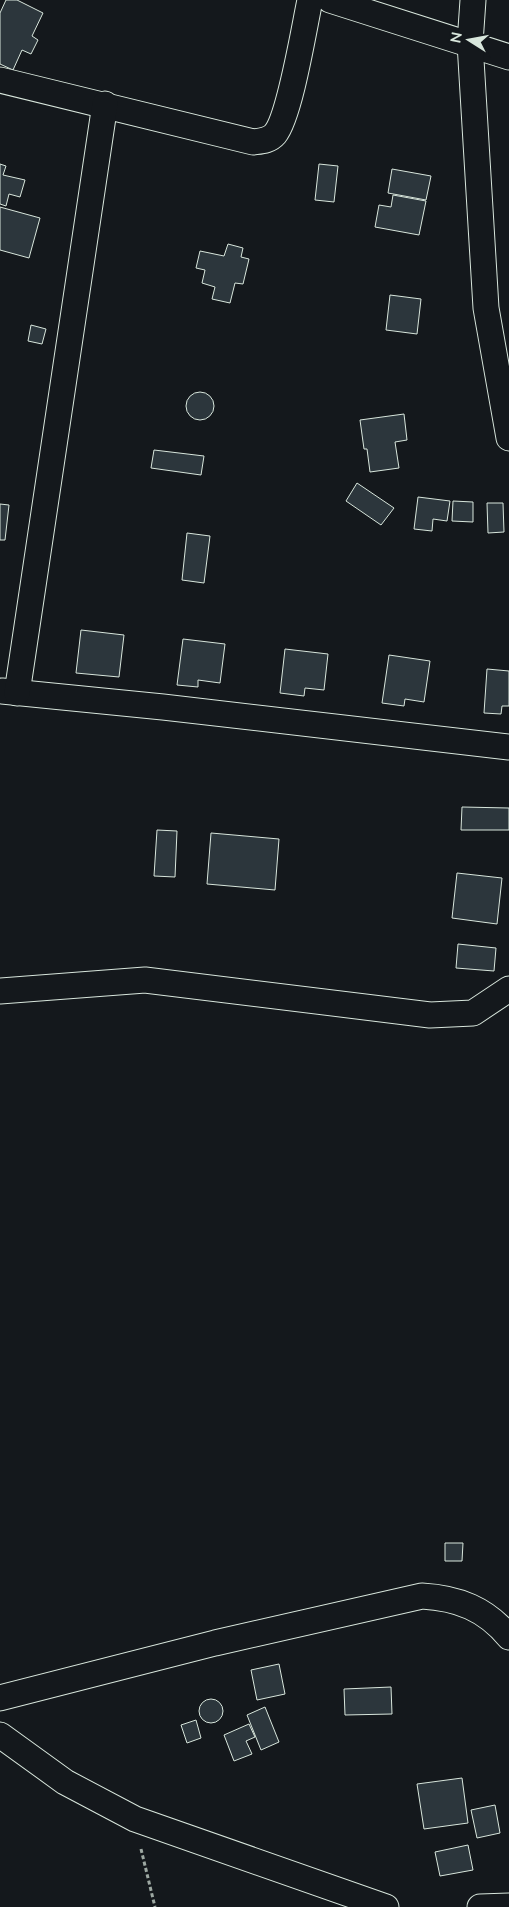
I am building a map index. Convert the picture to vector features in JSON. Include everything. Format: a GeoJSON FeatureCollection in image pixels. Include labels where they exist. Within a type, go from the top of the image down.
{"type":"FeatureCollection","features":[{"type":"Feature","properties":{"kind":"street"},"geometry":{"type":"LineString","coordinates":[[0,80],[105,104],[253,142],[264,141],[274,136],[286,111],[310,0]]}},
{"type":"Feature","properties":{"kind":"street"},"geometry":{"type":"LineString","coordinates":[[330,0],[470,43],[509,57]]}},
{"type":"Feature","properties":{"kind":"street"},"geometry":{"type":"LineString","coordinates":[[473,0],[470,43],[486,308],[509,438]]}},
{"type":"Feature","properties":{"kind":"street"},"geometry":{"type":"LineString","coordinates":[[105,104],[8,692],[163,707],[509,747]]}},
{"type":"Feature","properties":{"kind":"street"},"geometry":{"type":"LineString","coordinates":[[0,990],[145,980],[430,1015],[473,1013],[509,989]]}},
{"type":"Feature","properties":{"kind":"street"},"geometry":{"type":"LineString","coordinates":[[0,1698],[215,1644],[422,1596],[448,1598],[472,1607],[501,1628],[509,1638]]}},
{"type":"Feature","properties":{"kind":"street"},"geometry":{"type":"LineString","coordinates":[[0,1735],[65,1782],[134,1819],[386,1907]]}},
{"type":"Feature","properties":{"kind":"street"},"geometry":{"type":"LineString","coordinates":[[480,1907],[509,1906]]}},
{"type":"Feature","properties":{"kind":"path"},"geometry":{"type":"LineString","coordinates":[[134,1819],[155,1907]]}},
{"type":"Feature","properties":{"kind":"building"},"geometry":{"type":"Polygon","coordinates":[[[6,0],[17,0],[43,13],[32,36],[38,40],[31,54],[22,50],[13,70],[0,64],[0,13],[6,0]]]}},
{"type":"Feature","properties":{"kind":"building"},"geometry":{"type":"Polygon","coordinates":[[[0,164],[6,166],[3,175],[25,180],[20,197],[9,194],[6,206],[0,204],[0,164]]]}},
{"type":"Feature","properties":{"kind":"building"},"geometry":{"type":"Polygon","coordinates":[[[319,164],[338,166],[334,202],[315,200],[319,164]]]}},
{"type":"Feature","properties":{"kind":"building"},"geometry":{"type":"Polygon","coordinates":[[[392,169],[431,176],[426,200],[388,193],[392,169]]]}},
{"type":"Feature","properties":{"kind":"building"},"geometry":{"type":"Polygon","coordinates":[[[393,195],[426,201],[419,235],[375,227],[379,205],[391,207],[393,195]]]}},
{"type":"Feature","properties":{"kind":"building"},"geometry":{"type":"Polygon","coordinates":[[[0,207],[40,218],[29,258],[0,250],[0,207]]]}},
{"type":"Feature","properties":{"kind":"building"},"geometry":{"type":"Polygon","coordinates":[[[228,244],[243,248],[241,257],[249,259],[243,284],[235,283],[230,303],[212,299],[215,287],[202,283],[205,270],[196,268],[200,251],[224,256],[228,244]]]}},
{"type":"Feature","properties":{"kind":"building"},"geometry":{"type":"Polygon","coordinates":[[[390,295],[421,299],[417,334],[386,330],[390,295]]]}},
{"type":"Feature","properties":{"kind":"building"},"geometry":{"type":"Polygon","coordinates":[[[31,325],[46,329],[42,344],[28,341],[31,325]]]}},
{"type":"Feature","properties":{"kind":"building"},"geometry":{"type":"Polygon","coordinates":[[[200,392],[210,396],[214,406],[210,416],[200,420],[190,416],[186,406],[190,396],[200,392]]]}},
{"type":"Feature","properties":{"kind":"building"},"geometry":{"type":"Polygon","coordinates":[[[404,414],[407,440],[395,442],[399,468],[370,472],[367,449],[364,449],[360,420],[404,414]]]}},
{"type":"Feature","properties":{"kind":"building"},"geometry":{"type":"Polygon","coordinates":[[[154,450],[204,456],[201,475],[151,468],[154,450]]]}},
{"type":"Feature","properties":{"kind":"building"},"geometry":{"type":"Polygon","coordinates":[[[357,483],[394,508],[381,525],[346,501],[357,483]]]}},
{"type":"Feature","properties":{"kind":"building"},"geometry":{"type":"Polygon","coordinates":[[[418,497],[450,501],[447,521],[433,519],[432,531],[414,529],[418,497]]]}},
{"type":"Feature","properties":{"kind":"building"},"geometry":{"type":"Polygon","coordinates":[[[453,501],[473,502],[473,522],[452,521],[453,501]]]}},
{"type":"Feature","properties":{"kind":"building"},"geometry":{"type":"Polygon","coordinates":[[[487,503],[503,503],[504,532],[488,533],[487,503]]]}},
{"type":"Feature","properties":{"kind":"building"},"geometry":{"type":"Polygon","coordinates":[[[0,504],[9,505],[5,540],[0,540],[0,504]]]}},
{"type":"Feature","properties":{"kind":"building"},"geometry":{"type":"Polygon","coordinates":[[[187,533],[210,536],[204,583],[182,580],[187,533]]]}},
{"type":"Feature","properties":{"kind":"building"},"geometry":{"type":"Polygon","coordinates":[[[81,630],[124,635],[119,677],[76,673],[81,630]]]}},
{"type":"Feature","properties":{"kind":"building"},"geometry":{"type":"Polygon","coordinates":[[[183,639],[225,644],[220,683],[198,680],[198,687],[177,685],[183,639]]]}},
{"type":"Feature","properties":{"kind":"building"},"geometry":{"type":"Polygon","coordinates":[[[285,649],[328,654],[324,690],[305,688],[304,696],[280,693],[285,649]]]}},
{"type":"Feature","properties":{"kind":"building"},"geometry":{"type":"Polygon","coordinates":[[[389,655],[430,661],[424,702],[405,699],[404,706],[382,703],[389,655]]]}},
{"type":"Feature","properties":{"kind":"building"},"geometry":{"type":"Polygon","coordinates":[[[487,669],[509,671],[509,706],[502,706],[501,714],[484,713],[487,669]]]}},
{"type":"Feature","properties":{"kind":"building"},"geometry":{"type":"Polygon","coordinates":[[[462,807],[509,808],[509,830],[461,830],[462,807]]]}},
{"type":"Feature","properties":{"kind":"building"},"geometry":{"type":"Polygon","coordinates":[[[157,830],[177,831],[175,877],[154,876],[157,830]]]}},
{"type":"Feature","properties":{"kind":"building"},"geometry":{"type":"Polygon","coordinates":[[[211,833],[279,839],[275,890],[207,884],[211,833]]]}},
{"type":"Feature","properties":{"kind":"building"},"geometry":{"type":"Polygon","coordinates":[[[457,873],[502,878],[497,924],[452,918],[457,873]]]}},
{"type":"Feature","properties":{"kind":"building"},"geometry":{"type":"Polygon","coordinates":[[[458,944],[496,948],[494,971],[456,968],[458,944]]]}},
{"type":"Feature","properties":{"kind":"building"},"geometry":{"type":"Polygon","coordinates":[[[445,1543],[463,1543],[462,1561],[445,1561],[445,1543]]]}},
{"type":"Feature","properties":{"kind":"building"},"geometry":{"type":"Polygon","coordinates":[[[279,1664],[285,1694],[257,1700],[251,1670],[279,1664]]]}},
{"type":"Feature","properties":{"kind":"building"},"geometry":{"type":"Polygon","coordinates":[[[391,1687],[392,1714],[345,1715],[344,1689],[391,1687]]]}},
{"type":"Feature","properties":{"kind":"building"},"geometry":{"type":"Polygon","coordinates":[[[206,1699],[216,1699],[223,1706],[223,1716],[216,1723],[206,1723],[199,1716],[199,1706],[206,1699]]]}},
{"type":"Feature","properties":{"kind":"building"},"geometry":{"type":"Polygon","coordinates":[[[265,1707],[279,1742],[261,1750],[247,1715],[265,1707]]]}},
{"type":"Feature","properties":{"kind":"building"},"geometry":{"type":"Polygon","coordinates":[[[196,1720],[201,1738],[187,1743],[181,1725],[196,1720]]]}},
{"type":"Feature","properties":{"kind":"building"},"geometry":{"type":"Polygon","coordinates":[[[249,1724],[255,1737],[246,1741],[252,1754],[234,1761],[224,1735],[249,1724]]]}},
{"type":"Feature","properties":{"kind":"building"},"geometry":{"type":"Polygon","coordinates":[[[462,1778],[468,1823],[424,1829],[417,1784],[462,1778]]]}},
{"type":"Feature","properties":{"kind":"building"},"geometry":{"type":"Polygon","coordinates":[[[495,1805],[500,1833],[477,1838],[471,1810],[495,1805]]]}},
{"type":"Feature","properties":{"kind":"building"},"geometry":{"type":"Polygon","coordinates":[[[468,1845],[473,1870],[440,1876],[435,1852],[468,1845]]]}}]}
